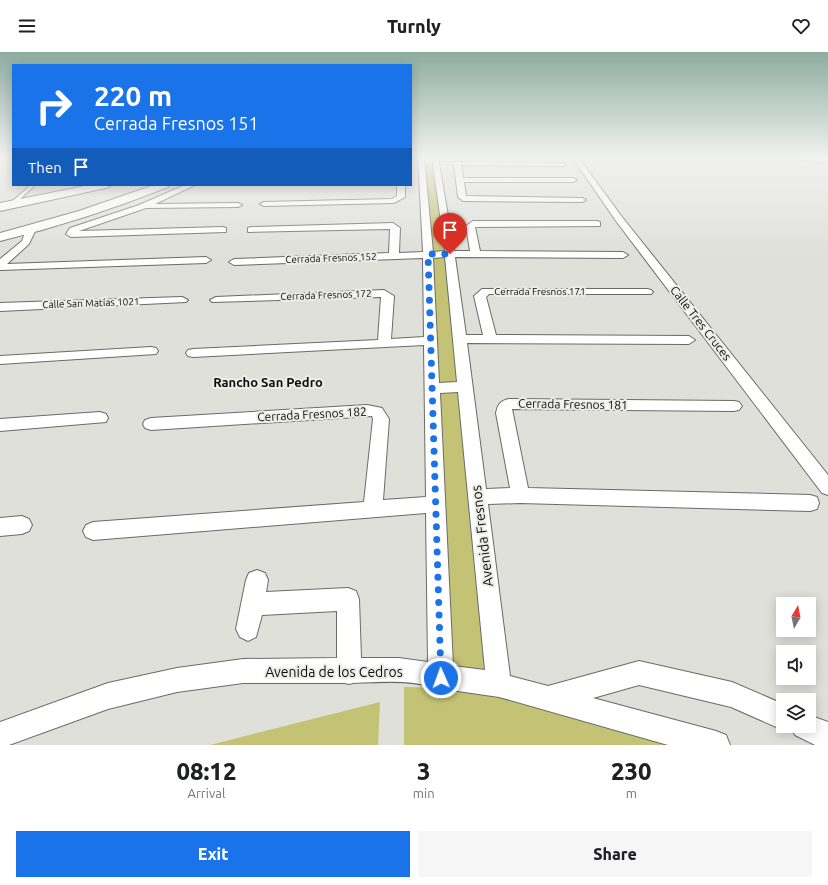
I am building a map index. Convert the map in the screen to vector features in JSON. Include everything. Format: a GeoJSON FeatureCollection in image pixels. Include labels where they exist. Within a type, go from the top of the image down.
{"type":"FeatureCollection","features":[{"type":"Feature","properties":{"kind":"main road"},"geometry":{"type":"LineString","coordinates":[[5,206],[85,189]]}},
{"type":"Feature","properties":{"kind":"main road"},"geometry":{"type":"LineString","coordinates":[[0,236],[31,230],[71,219],[153,189]]}},
{"type":"Feature","properties":{"kind":"street"},"geometry":{"type":"LineString","coordinates":[[181,189],[142,207],[73,230],[71,234],[223,230]]}},
{"type":"Feature","properties":{"kind":"street"},"geometry":{"type":"LineString","coordinates":[[264,204],[394,201],[401,197],[401,189]]}},
{"type":"Feature","properties":{"kind":"street"},"geometry":{"type":"LineString","coordinates":[[425,189],[441,678]]}},
{"type":"Feature","properties":{"kind":"street","name":"Avenida Fresnos"},"geometry":{"type":"LineString","coordinates":[[432,189],[450,254],[499,685]]}},
{"type":"Feature","properties":{"kind":"street"},"geometry":{"type":"LineString","coordinates":[[461,189],[462,197],[469,200],[582,200]]}},
{"type":"Feature","properties":{"kind":"street","name":"Calle Tres Cruces"},"geometry":{"type":"LineString","coordinates":[[598,189],[619,219],[828,488]]}},
{"type":"Feature","properties":{"kind":"street"},"geometry":{"type":"LineString","coordinates":[[142,207],[238,205]]}},
{"type":"Feature","properties":{"kind":"street"},"geometry":{"type":"LineString","coordinates":[[71,219],[85,226]]}},
{"type":"Feature","properties":{"kind":"street"},"geometry":{"type":"LineString","coordinates":[[476,254],[470,226],[473,224],[597,224]]}},
{"type":"Feature","properties":{"kind":"street"},"geometry":{"type":"LineString","coordinates":[[251,230],[393,226],[395,228],[394,256]]}},
{"type":"Feature","properties":{"kind":"street"},"geometry":{"type":"LineString","coordinates":[[0,265],[26,242],[31,230]]}},
{"type":"Feature","properties":{"kind":"street","name":"Cerrada Fresnos 152"},"geometry":{"type":"LineString","coordinates":[[234,262],[428,254],[623,255]]}},
{"type":"Feature","properties":{"kind":"street"},"geometry":{"type":"LineString","coordinates":[[0,265],[206,260]]}},
{"type":"Feature","properties":{"kind":"street","name":"Cerrada Fresnos 171"},"geometry":{"type":"LineString","coordinates":[[490,339],[480,296],[486,290],[647,292]]}},
{"type":"Feature","properties":{"kind":"street","name":"Cerrada Fresnos 172"},"geometry":{"type":"LineString","coordinates":[[216,300],[384,293],[388,296],[384,343]]}},
{"type":"Feature","properties":{"kind":"street","name":"Calle San Matías 1021"},"geometry":{"type":"LineString","coordinates":[[0,307],[182,300]]}},
{"type":"Feature","properties":{"kind":"street"},"geometry":{"type":"LineString","coordinates":[[460,339],[690,340]]}},
{"type":"Feature","properties":{"kind":"street"},"geometry":{"type":"LineString","coordinates":[[193,353],[431,341]]}},
{"type":"Feature","properties":{"kind":"street"},"geometry":{"type":"LineString","coordinates":[[0,360],[151,351]]}},
{"type":"Feature","properties":{"kind":"street"},"geometry":{"type":"LineString","coordinates":[[432,388],[465,387]]}},
{"type":"Feature","properties":{"kind":"street","name":"Cerrada Fresnos 181"},"geometry":{"type":"LineString","coordinates":[[520,496],[504,413],[505,406],[509,404],[734,406]]}},
{"type":"Feature","properties":{"kind":"street","name":"Cerrada Fresnos 182"},"geometry":{"type":"LineString","coordinates":[[150,424],[367,410],[377,412],[381,419],[373,508]]}},
{"type":"Feature","properties":{"kind":"street"},"geometry":{"type":"LineString","coordinates":[[0,425],[100,418]]}},
{"type":"Feature","properties":{"kind":"street"},"geometry":{"type":"LineString","coordinates":[[478,497],[520,496],[810,503]]}},
{"type":"Feature","properties":{"kind":"street"},"geometry":{"type":"LineString","coordinates":[[93,531],[436,504]]}},
{"type":"Feature","properties":{"kind":"street"},"geometry":{"type":"LineString","coordinates":[[0,527],[22,525]]}},
{"type":"Feature","properties":{"kind":"street"},"geometry":{"type":"LineString","coordinates":[[248,629],[257,580]]}},
{"type":"Feature","properties":{"kind":"street"},"geometry":{"type":"LineString","coordinates":[[253,604],[348,599],[349,672]]}},
{"type":"Feature","properties":{"kind":"street","name":"Avenida de los Cedros"},"geometry":{"type":"LineString","coordinates":[[0,735],[108,696],[177,680],[243,671],[349,672],[399,670],[441,678],[499,685],[716,745]]}},
{"type":"Feature","properties":{"kind":"street"},"geometry":{"type":"LineString","coordinates":[[548,698],[639,673],[732,695],[776,714]]}},
{"type":"Feature","properties":{"kind":"street"},"geometry":{"type":"LineString","coordinates":[[816,731],[822,733],[828,739]]}},
{"type":"Feature","properties":{"kind":"lane"},"geometry":{"type":"LineString","coordinates":[[5,206],[27,189]]}},
{"type":"Feature","properties":{"kind":"shaded area"},"geometry":{"type":"Polygon","coordinates":[[[422,189],[439,189],[499,685],[441,678],[422,189]]]}},
{"type":"Feature","properties":{"kind":"shaded area"},"geometry":{"type":"Polygon","coordinates":[[[404,687],[451,688],[507,696],[688,745],[404,745],[404,687]]]}},
{"type":"Feature","properties":{"kind":"shaded area"},"geometry":{"type":"Polygon","coordinates":[[[380,702],[378,745],[210,745],[380,702]]]}},
{"type":"Feature","properties":{"kind":"district","name":"Rancho San Pedro"},"geometry":{"type":"Point","coordinates":[268,382]}},
{"type":"Feature","properties":{"kind":"route"},"geometry":{"type":"LineString","coordinates":[[441,678],[428,254],[450,254]]}}]}
